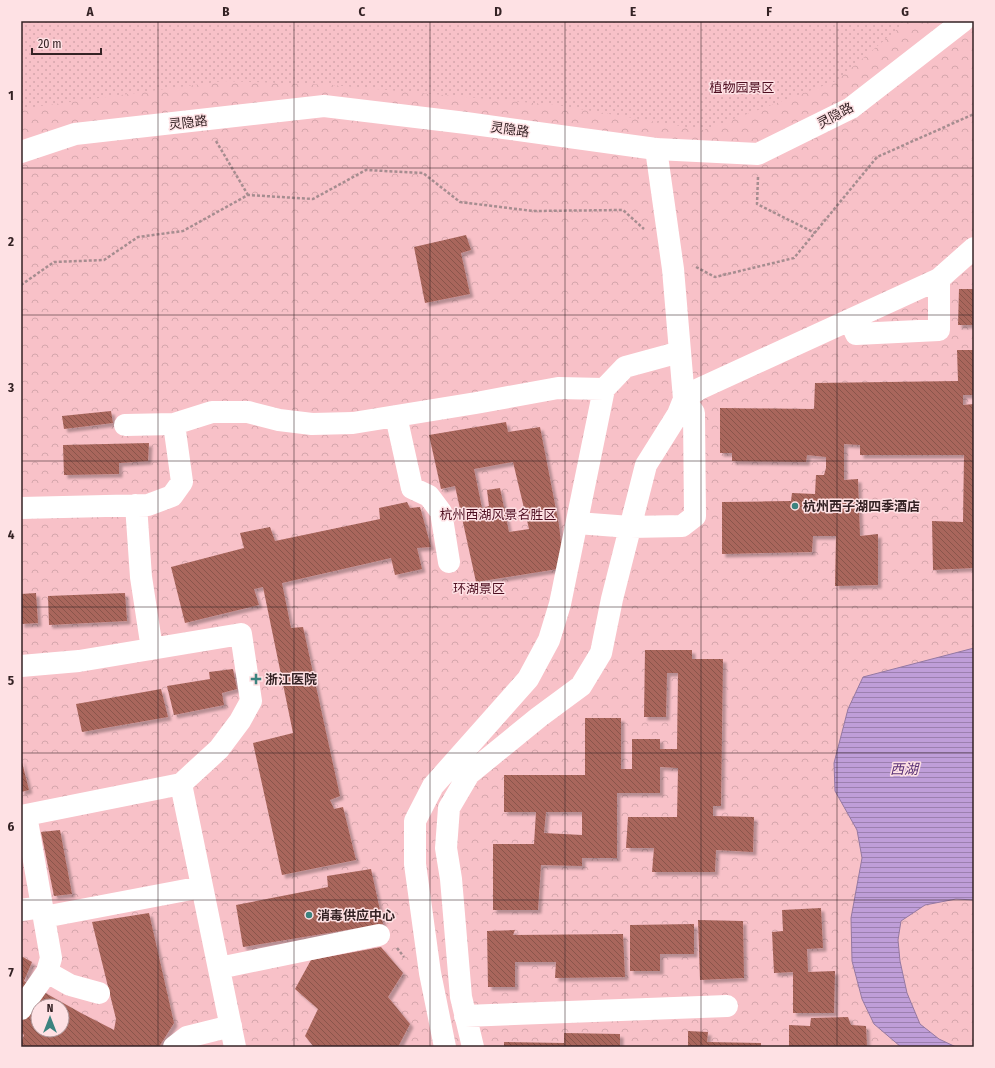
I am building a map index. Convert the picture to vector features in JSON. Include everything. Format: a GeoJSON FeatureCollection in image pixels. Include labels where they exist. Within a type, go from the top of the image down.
{"type":"FeatureCollection","features":[{"type":"Feature","properties":{"kind":"street","name":"灵隐路"},"geometry":{"type":"LineString","coordinates":[[21,152],[75,134],[324,106],[466,123],[656,149],[758,154],[851,108],[963,21]]}},
{"type":"Feature","properties":{"kind":"street"},"geometry":{"type":"LineString","coordinates":[[473,1047],[461,997],[451,879],[446,848],[449,808],[469,774],[539,717],[581,686],[602,653],[612,599],[646,465],[678,414],[684,399],[673,269],[656,149]]}},
{"type":"Feature","properties":{"kind":"street"},"geometry":{"type":"LineString","coordinates":[[684,399],[699,389],[939,279],[974,248]]}},
{"type":"Feature","properties":{"kind":"street"},"geometry":{"type":"LineString","coordinates":[[850,320],[856,334],[940,330],[939,279]]}},
{"type":"Feature","properties":{"kind":"street"},"geometry":{"type":"LineString","coordinates":[[445,1047],[430,973],[414,864],[414,821],[433,786],[528,679],[549,640],[560,604],[604,389],[625,367],[680,352]]}},
{"type":"Feature","properties":{"kind":"street"},"geometry":{"type":"LineString","coordinates":[[125,425],[174,424],[212,412],[248,412],[279,420],[312,424],[353,423],[558,388],[604,389]]}},
{"type":"Feature","properties":{"kind":"street"},"geometry":{"type":"LineString","coordinates":[[577,523],[630,527],[682,526],[695,516],[694,413],[684,399]]}},
{"type":"Feature","properties":{"kind":"street"},"geometry":{"type":"LineString","coordinates":[[396,416],[412,488],[430,496],[441,512],[449,562]]}},
{"type":"Feature","properties":{"kind":"street"},"geometry":{"type":"LineString","coordinates":[[21,508],[148,505],[172,496],[182,482],[174,424]]}},
{"type":"Feature","properties":{"kind":"street"},"geometry":{"type":"LineString","coordinates":[[136,505],[141,577],[152,649]]}},
{"type":"Feature","properties":{"kind":"street"},"geometry":{"type":"LineString","coordinates":[[21,666],[80,661],[241,634],[252,701],[240,722],[219,749],[181,784],[24,816],[51,958],[47,972],[21,1009]]}},
{"type":"Feature","properties":{"kind":"street"},"geometry":{"type":"LineString","coordinates":[[181,784],[235,1047]]}},
{"type":"Feature","properties":{"kind":"street"},"geometry":{"type":"LineString","coordinates":[[21,910],[43,912],[202,888]]}},
{"type":"Feature","properties":{"kind":"street"},"geometry":{"type":"LineString","coordinates":[[219,968],[379,935]]}},
{"type":"Feature","properties":{"kind":"street"},"geometry":{"type":"LineString","coordinates":[[47,972],[70,985],[99,993]]}},
{"type":"Feature","properties":{"kind":"street"},"geometry":{"type":"LineString","coordinates":[[465,1016],[727,1006]]}},
{"type":"Feature","properties":{"kind":"street"},"geometry":{"type":"LineString","coordinates":[[174,1047],[187,1037],[231,1026]]}},
{"type":"Feature","properties":{"kind":"path"},"geometry":{"type":"LineString","coordinates":[[671,254],[715,277],[794,258],[877,157],[974,114]]}},
{"type":"Feature","properties":{"kind":"path"},"geometry":{"type":"LineString","coordinates":[[203,120],[248,195]]}},
{"type":"Feature","properties":{"kind":"path"},"geometry":{"type":"LineString","coordinates":[[758,154],[757,204],[815,233]]}},
{"type":"Feature","properties":{"kind":"path"},"geometry":{"type":"LineString","coordinates":[[21,285],[54,262],[104,260],[138,237],[183,231],[248,195],[313,199],[366,170],[423,173],[460,202],[533,211],[623,210],[644,229]]}},
{"type":"Feature","properties":{"kind":"green space","name":"环湖景区"},"geometry":{"type":"Polygon","coordinates":[[[21,21],[974,21],[974,1047],[21,1047],[21,21]]]}},
{"type":"Feature","properties":{"kind":"green space","name":"植物园景区"},"geometry":{"type":"Polygon","coordinates":[[[21,21],[907,21],[836,81],[704,130],[556,105],[331,85],[224,81],[26,108],[21,111],[21,21]]]}},
{"type":"Feature","properties":{"kind":"water","name":"西湖"},"geometry":{"type":"Polygon","coordinates":[[[974,648],[974,900],[956,899],[925,905],[901,921],[898,940],[900,961],[907,993],[920,1024],[939,1039],[956,1047],[901,1047],[874,1024],[862,999],[852,961],[851,918],[862,858],[857,830],[835,791],[834,763],[848,709],[863,677],[974,648]]]}},
{"type":"Feature","properties":{"kind":"building"},"geometry":{"type":"Polygon","coordinates":[[[466,235],[471,250],[461,253],[470,294],[425,303],[414,247],[466,235]]]}},
{"type":"Feature","properties":{"kind":"building"},"geometry":{"type":"Polygon","coordinates":[[[959,289],[974,289],[974,325],[958,325],[959,289]]]}},
{"type":"Feature","properties":{"kind":"building"},"geometry":{"type":"Polygon","coordinates":[[[957,350],[974,350],[974,395],[963,395],[963,405],[974,404],[974,568],[933,570],[932,521],[963,522],[964,455],[860,455],[860,445],[844,444],[844,480],[858,479],[860,536],[878,534],[878,585],[835,586],[836,536],[813,536],[812,552],[722,554],[722,502],[791,501],[792,493],[815,494],[816,475],[824,475],[826,468],[826,457],[807,455],[806,462],[732,461],[732,453],[720,453],[720,408],[814,409],[815,383],[958,381],[957,350]]]}},
{"type":"Feature","properties":{"kind":"building"},"geometry":{"type":"Polygon","coordinates":[[[111,411],[113,423],[64,429],[62,416],[111,411]]]}},
{"type":"Feature","properties":{"kind":"building"},"geometry":{"type":"Polygon","coordinates":[[[506,422],[508,432],[540,427],[559,525],[564,568],[476,582],[455,486],[441,489],[429,435],[506,422]],[[513,462],[474,469],[482,508],[489,506],[487,490],[500,488],[509,532],[529,529],[513,462]]]}},
{"type":"Feature","properties":{"kind":"building"},"geometry":{"type":"Polygon","coordinates":[[[149,443],[148,461],[119,463],[119,474],[64,475],[63,445],[149,443]]]}},
{"type":"Feature","properties":{"kind":"building"},"geometry":{"type":"Polygon","coordinates":[[[407,502],[410,508],[420,507],[431,547],[417,548],[422,569],[395,575],[391,558],[282,583],[291,628],[303,627],[340,796],[330,800],[334,809],[343,807],[356,860],[282,875],[253,743],[293,733],[263,587],[254,589],[259,605],[185,623],[171,567],[244,548],[240,533],[270,527],[275,541],[380,519],[379,508],[407,502]]]}},
{"type":"Feature","properties":{"kind":"building"},"geometry":{"type":"Polygon","coordinates":[[[36,593],[38,623],[21,624],[21,594],[36,593]]]}},
{"type":"Feature","properties":{"kind":"building"},"geometry":{"type":"Polygon","coordinates":[[[125,593],[127,621],[49,625],[48,596],[125,593]]]}},
{"type":"Feature","properties":{"kind":"building"},"geometry":{"type":"Polygon","coordinates":[[[645,650],[692,650],[692,659],[723,659],[721,806],[713,806],[713,816],[754,817],[753,852],[716,850],[715,872],[652,872],[654,848],[626,848],[628,817],[677,817],[678,768],[660,767],[660,793],[617,793],[617,858],[582,858],[582,866],[541,865],[538,910],[493,910],[493,844],[534,844],[536,812],[504,812],[504,775],[585,775],[585,718],[621,718],[621,769],[632,769],[632,739],[660,739],[660,749],[677,749],[678,673],[667,673],[666,717],[644,717],[645,650]],[[546,812],[544,833],[582,835],[582,812],[546,812]]]}},
{"type":"Feature","properties":{"kind":"building"},"geometry":{"type":"Polygon","coordinates":[[[233,669],[237,689],[222,693],[224,705],[174,715],[167,686],[210,679],[209,672],[233,669]]]}},
{"type":"Feature","properties":{"kind":"building"},"geometry":{"type":"Polygon","coordinates":[[[161,689],[168,717],[82,732],[76,704],[161,689]]]}},
{"type":"Feature","properties":{"kind":"building"},"geometry":{"type":"Polygon","coordinates":[[[21,758],[29,790],[21,792],[21,758]]]}},
{"type":"Feature","properties":{"kind":"building"},"geometry":{"type":"Polygon","coordinates":[[[60,830],[72,894],[54,896],[41,832],[60,830]]]}},
{"type":"Feature","properties":{"kind":"building","name":"消毒供应中心"},"geometry":{"type":"Polygon","coordinates":[[[371,869],[383,924],[243,947],[236,905],[328,887],[327,876],[371,869]]]}},
{"type":"Feature","properties":{"kind":"building"},"geometry":{"type":"Polygon","coordinates":[[[821,908],[823,948],[807,949],[808,972],[835,971],[834,1013],[793,1013],[793,972],[774,973],[772,932],[783,931],[782,910],[821,908]]]}},
{"type":"Feature","properties":{"kind":"building"},"geometry":{"type":"Polygon","coordinates":[[[149,913],[174,1023],[159,1047],[21,1047],[24,1035],[21,1032],[21,956],[32,962],[24,981],[54,998],[30,998],[30,1038],[70,1038],[70,1007],[114,1030],[116,1019],[92,922],[149,913]]]}},
{"type":"Feature","properties":{"kind":"building"},"geometry":{"type":"Polygon","coordinates":[[[698,920],[743,921],[744,978],[700,980],[698,920]]]}},
{"type":"Feature","properties":{"kind":"building"},"geometry":{"type":"Polygon","coordinates":[[[694,924],[694,954],[660,954],[660,971],[630,971],[630,925],[694,924]]]}},
{"type":"Feature","properties":{"kind":"building"},"geometry":{"type":"Polygon","coordinates":[[[515,930],[513,935],[623,934],[625,977],[555,978],[556,962],[515,962],[515,987],[488,987],[487,931],[515,930]]]}},
{"type":"Feature","properties":{"kind":"building"},"geometry":{"type":"Polygon","coordinates":[[[381,947],[403,973],[388,997],[410,1024],[398,1047],[314,1047],[305,1036],[318,1009],[295,989],[311,960],[381,947]]]}},
{"type":"Feature","properties":{"kind":"building"},"geometry":{"type":"Polygon","coordinates":[[[848,1017],[851,1025],[866,1026],[867,1047],[789,1047],[789,1025],[810,1026],[811,1018],[848,1017]]]}},
{"type":"Feature","properties":{"kind":"building"},"geometry":{"type":"Polygon","coordinates":[[[688,1031],[708,1032],[707,1042],[761,1043],[761,1047],[688,1047],[688,1031]]]}},
{"type":"Feature","properties":{"kind":"building"},"geometry":{"type":"Polygon","coordinates":[[[564,1033],[620,1034],[620,1047],[504,1047],[504,1042],[564,1043],[564,1033]]]}},
{"type":"Feature","properties":{"kind":"place","name":"杭州西子湖四季酒店"},"geometry":{"type":"Point","coordinates":[795,506]}},
{"type":"Feature","properties":{"kind":"place","name":"浙江医院"},"geometry":{"type":"Point","coordinates":[256,679]}},
{"type":"Feature","properties":{"kind":"place","name":"消毒供应中心"},"geometry":{"type":"Point","coordinates":[309,915]}},
{"type":"Feature","properties":{"kind":"park label","name":"杭州西湖风景名胜区"},"geometry":{"type":"Point","coordinates":[498,514]}}]}
